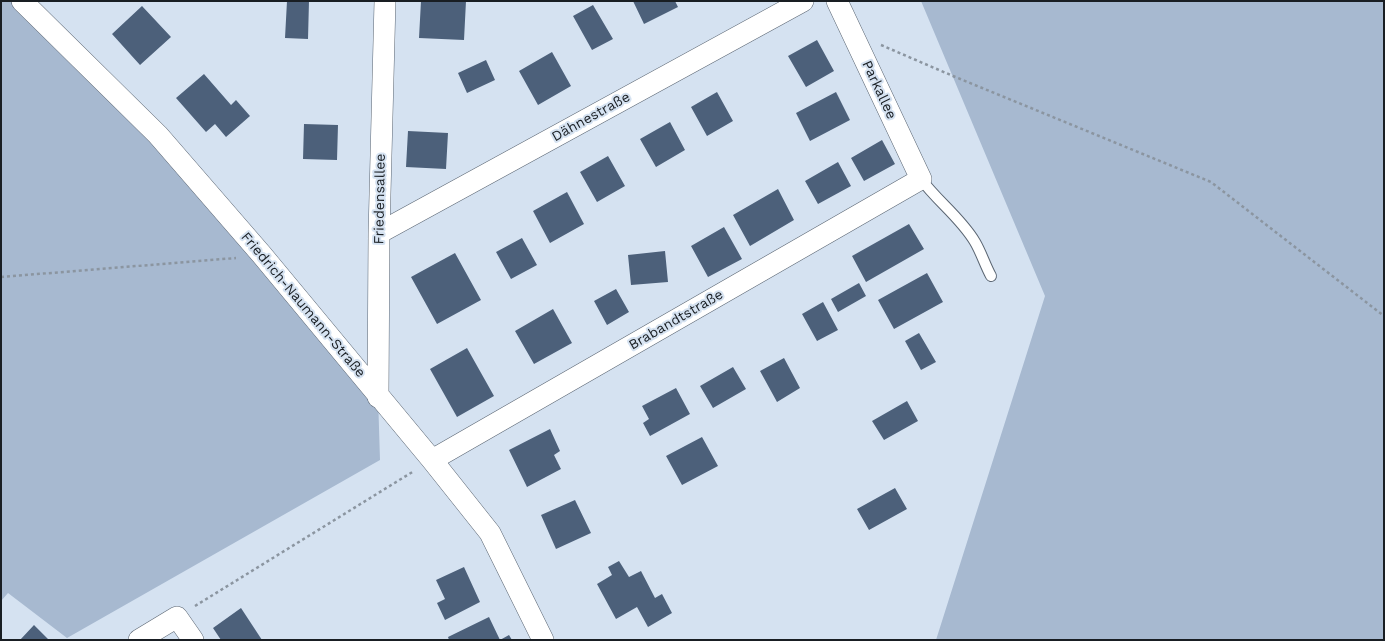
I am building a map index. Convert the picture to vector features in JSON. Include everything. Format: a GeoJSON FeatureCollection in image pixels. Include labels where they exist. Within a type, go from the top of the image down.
{"type":"FeatureCollection","features":[{"type":"Feature","properties":{"kind":"street","name":"Friedrich-Naumann-Straße"},"geometry":{"type":"LineString","coordinates":[[22,1],[158,135],[262,255],[432,460],[490,534],[543,640]]}},
{"type":"Feature","properties":{"kind":"street","name":"Friedensallee"},"geometry":{"type":"LineString","coordinates":[[378,396],[379,233],[385,1]]}},
{"type":"Feature","properties":{"kind":"street","name":"Dähnestraße"},"geometry":{"type":"LineString","coordinates":[[379,233],[803,1]]}},
{"type":"Feature","properties":{"kind":"street","name":"Parkallee"},"geometry":{"type":"LineString","coordinates":[[837,1],[921,179]]}},
{"type":"Feature","properties":{"kind":"street","name":"Brabandtstraße"},"geometry":{"type":"LineString","coordinates":[[432,460],[921,179]]}},
{"type":"Feature","properties":{"kind":"street"},"geometry":{"type":"LineString","coordinates":[[139,640],[177,617],[193,640]]}},
{"type":"Feature","properties":{"kind":"lane"},"geometry":{"type":"LineString","coordinates":[[921,179],[930,193],[959,222],[975,242],[990,276]]}},
{"type":"Feature","properties":{"kind":"path"},"geometry":{"type":"LineString","coordinates":[[852,33],[1211,182],[1384,316]]}},
{"type":"Feature","properties":{"kind":"path"},"geometry":{"type":"LineString","coordinates":[[1,277],[262,255]]}},
{"type":"Feature","properties":{"kind":"path"},"geometry":{"type":"LineString","coordinates":[[177,617],[432,460]]}},
{"type":"Feature","properties":{"kind":"shaded area"},"geometry":{"type":"Polygon","coordinates":[[[1,1],[22,1],[158,135],[378,396],[380,460],[67,638],[8,593],[1,601],[1,1]]]}},
{"type":"Feature","properties":{"kind":"shaded area"},"geometry":{"type":"Polygon","coordinates":[[[921,1],[1384,1],[1384,640],[936,640],[1045,296],[921,1]]]}},
{"type":"Feature","properties":{"kind":"building"},"geometry":{"type":"Polygon","coordinates":[[[287,1],[309,1],[308,39],[285,38],[287,1]]]}},
{"type":"Feature","properties":{"kind":"building"},"geometry":{"type":"Polygon","coordinates":[[[421,1],[466,1],[464,40],[419,38],[421,1]]]}},
{"type":"Feature","properties":{"kind":"building"},"geometry":{"type":"Polygon","coordinates":[[[633,1],[675,1],[678,7],[644,24],[633,1]]]}},
{"type":"Feature","properties":{"kind":"building"},"geometry":{"type":"Polygon","coordinates":[[[593,5],[613,39],[592,50],[573,16],[593,5]]]}},
{"type":"Feature","properties":{"kind":"building"},"geometry":{"type":"Polygon","coordinates":[[[142,6],[171,37],[140,65],[112,34],[142,6]]]}},
{"type":"Feature","properties":{"kind":"building"},"geometry":{"type":"Polygon","coordinates":[[[817,40],[834,71],[806,87],[788,56],[817,40]]]}},
{"type":"Feature","properties":{"kind":"building"},"geometry":{"type":"Polygon","coordinates":[[[552,52],[571,86],[538,105],[519,71],[552,52]]]}},
{"type":"Feature","properties":{"kind":"building"},"geometry":{"type":"Polygon","coordinates":[[[486,60],[495,80],[467,93],[458,73],[486,60]]]}},
{"type":"Feature","properties":{"kind":"building"},"geometry":{"type":"Polygon","coordinates":[[[204,74],[231,105],[236,100],[250,116],[226,137],[215,124],[206,132],[176,98],[204,74]]]}},
{"type":"Feature","properties":{"kind":"building"},"geometry":{"type":"Polygon","coordinates":[[[717,92],[733,121],[707,136],[691,107],[717,92]]]}},
{"type":"Feature","properties":{"kind":"building"},"geometry":{"type":"Polygon","coordinates":[[[836,92],[850,120],[810,141],[796,113],[836,92]]]}},
{"type":"Feature","properties":{"kind":"building"},"geometry":{"type":"Polygon","coordinates":[[[670,122],[685,150],[656,167],[640,139],[670,122]]]}},
{"type":"Feature","properties":{"kind":"building"},"geometry":{"type":"Polygon","coordinates":[[[304,124],[338,125],[337,160],[303,159],[304,124]]]}},
{"type":"Feature","properties":{"kind":"building"},"geometry":{"type":"Polygon","coordinates":[[[408,131],[448,133],[446,169],[406,167],[408,131]]]}},
{"type":"Feature","properties":{"kind":"building"},"geometry":{"type":"Polygon","coordinates":[[[882,140],[895,164],[864,181],[851,158],[882,140]]]}},
{"type":"Feature","properties":{"kind":"building"},"geometry":{"type":"Polygon","coordinates":[[[608,156],[625,186],[597,202],[580,172],[608,156]]]}},
{"type":"Feature","properties":{"kind":"building"},"geometry":{"type":"Polygon","coordinates":[[[838,162],[851,186],[818,204],[805,181],[838,162]]]}},
{"type":"Feature","properties":{"kind":"building"},"geometry":{"type":"Polygon","coordinates":[[[778,189],[794,220],[750,246],[733,215],[778,189]]]}},
{"type":"Feature","properties":{"kind":"building"},"geometry":{"type":"Polygon","coordinates":[[[567,192],[584,224],[550,243],[533,211],[567,192]]]}},
{"type":"Feature","properties":{"kind":"building"},"geometry":{"type":"Polygon","coordinates":[[[909,224],[924,249],[866,282],[852,256],[909,224]]]}},
{"type":"Feature","properties":{"kind":"building"},"geometry":{"type":"Polygon","coordinates":[[[724,227],[742,259],[708,277],[691,246],[724,227]]]}},
{"type":"Feature","properties":{"kind":"building"},"geometry":{"type":"Polygon","coordinates":[[[522,238],[537,265],[511,279],[496,252],[522,238]]]}},
{"type":"Feature","properties":{"kind":"building"},"geometry":{"type":"Polygon","coordinates":[[[665,251],[668,282],[631,285],[628,255],[665,251]]]}},
{"type":"Feature","properties":{"kind":"building"},"geometry":{"type":"Polygon","coordinates":[[[455,253],[481,300],[437,324],[411,277],[455,253]]]}},
{"type":"Feature","properties":{"kind":"building"},"geometry":{"type":"Polygon","coordinates":[[[927,273],[943,302],[894,329],[878,300],[927,273]]]}},
{"type":"Feature","properties":{"kind":"building"},"geometry":{"type":"Polygon","coordinates":[[[859,283],[866,296],[838,312],[831,299],[859,283]]]}},
{"type":"Feature","properties":{"kind":"building"},"geometry":{"type":"Polygon","coordinates":[[[616,289],[629,312],[607,325],[594,301],[616,289]]]}},
{"type":"Feature","properties":{"kind":"building"},"geometry":{"type":"Polygon","coordinates":[[[823,302],[838,330],[817,341],[802,314],[823,302]]]}},
{"type":"Feature","properties":{"kind":"building"},"geometry":{"type":"Polygon","coordinates":[[[553,309],[572,343],[534,364],[515,331],[553,309]]]}},
{"type":"Feature","properties":{"kind":"building"},"geometry":{"type":"Polygon","coordinates":[[[919,333],[936,362],[921,370],[905,341],[919,333]]]}},
{"type":"Feature","properties":{"kind":"building"},"geometry":{"type":"Polygon","coordinates":[[[467,348],[494,396],[457,417],[430,369],[467,348]]]}},
{"type":"Feature","properties":{"kind":"building"},"geometry":{"type":"Polygon","coordinates":[[[784,358],[800,388],[777,402],[760,371],[784,358]]]}},
{"type":"Feature","properties":{"kind":"building"},"geometry":{"type":"Polygon","coordinates":[[[733,367],[746,389],[713,408],[700,386],[733,367]]]}},
{"type":"Feature","properties":{"kind":"building"},"geometry":{"type":"Polygon","coordinates":[[[676,388],[690,414],[650,436],[643,423],[649,419],[642,406],[676,388]]]}},
{"type":"Feature","properties":{"kind":"building"},"geometry":{"type":"Polygon","coordinates":[[[907,401],[918,421],[884,440],[872,421],[907,401]]]}},
{"type":"Feature","properties":{"kind":"building"},"geometry":{"type":"Polygon","coordinates":[[[550,429],[560,451],[554,455],[561,469],[527,487],[509,450],[550,429]]]}},
{"type":"Feature","properties":{"kind":"building"},"geometry":{"type":"Polygon","coordinates":[[[702,437],[718,466],[682,485],[666,456],[702,437]]]}},
{"type":"Feature","properties":{"kind":"building"},"geometry":{"type":"Polygon","coordinates":[[[895,488],[907,509],[869,530],[857,509],[895,488]]]}},
{"type":"Feature","properties":{"kind":"building"},"geometry":{"type":"Polygon","coordinates":[[[575,500],[591,533],[556,549],[541,515],[575,500]]]}},
{"type":"Feature","properties":{"kind":"building"},"geometry":{"type":"Polygon","coordinates":[[[619,561],[629,577],[641,571],[655,598],[662,594],[672,613],[648,627],[637,607],[616,619],[597,584],[612,575],[608,567],[619,561]]]}},
{"type":"Feature","properties":{"kind":"building"},"geometry":{"type":"Polygon","coordinates":[[[464,567],[480,602],[445,620],[437,603],[445,599],[436,580],[464,567]]]}},
{"type":"Feature","properties":{"kind":"building"},"geometry":{"type":"Polygon","coordinates":[[[241,608],[262,640],[221,640],[213,628],[241,608]]]}},
{"type":"Feature","properties":{"kind":"building"},"geometry":{"type":"Polygon","coordinates":[[[489,617],[500,640],[449,640],[448,637],[489,617]]]}},
{"type":"Feature","properties":{"kind":"building"},"geometry":{"type":"Polygon","coordinates":[[[34,625],[49,640],[20,640],[34,625]]]}},
{"type":"Feature","properties":{"kind":"building"},"geometry":{"type":"Polygon","coordinates":[[[509,635],[512,640],[500,640],[509,635]]]}}]}
